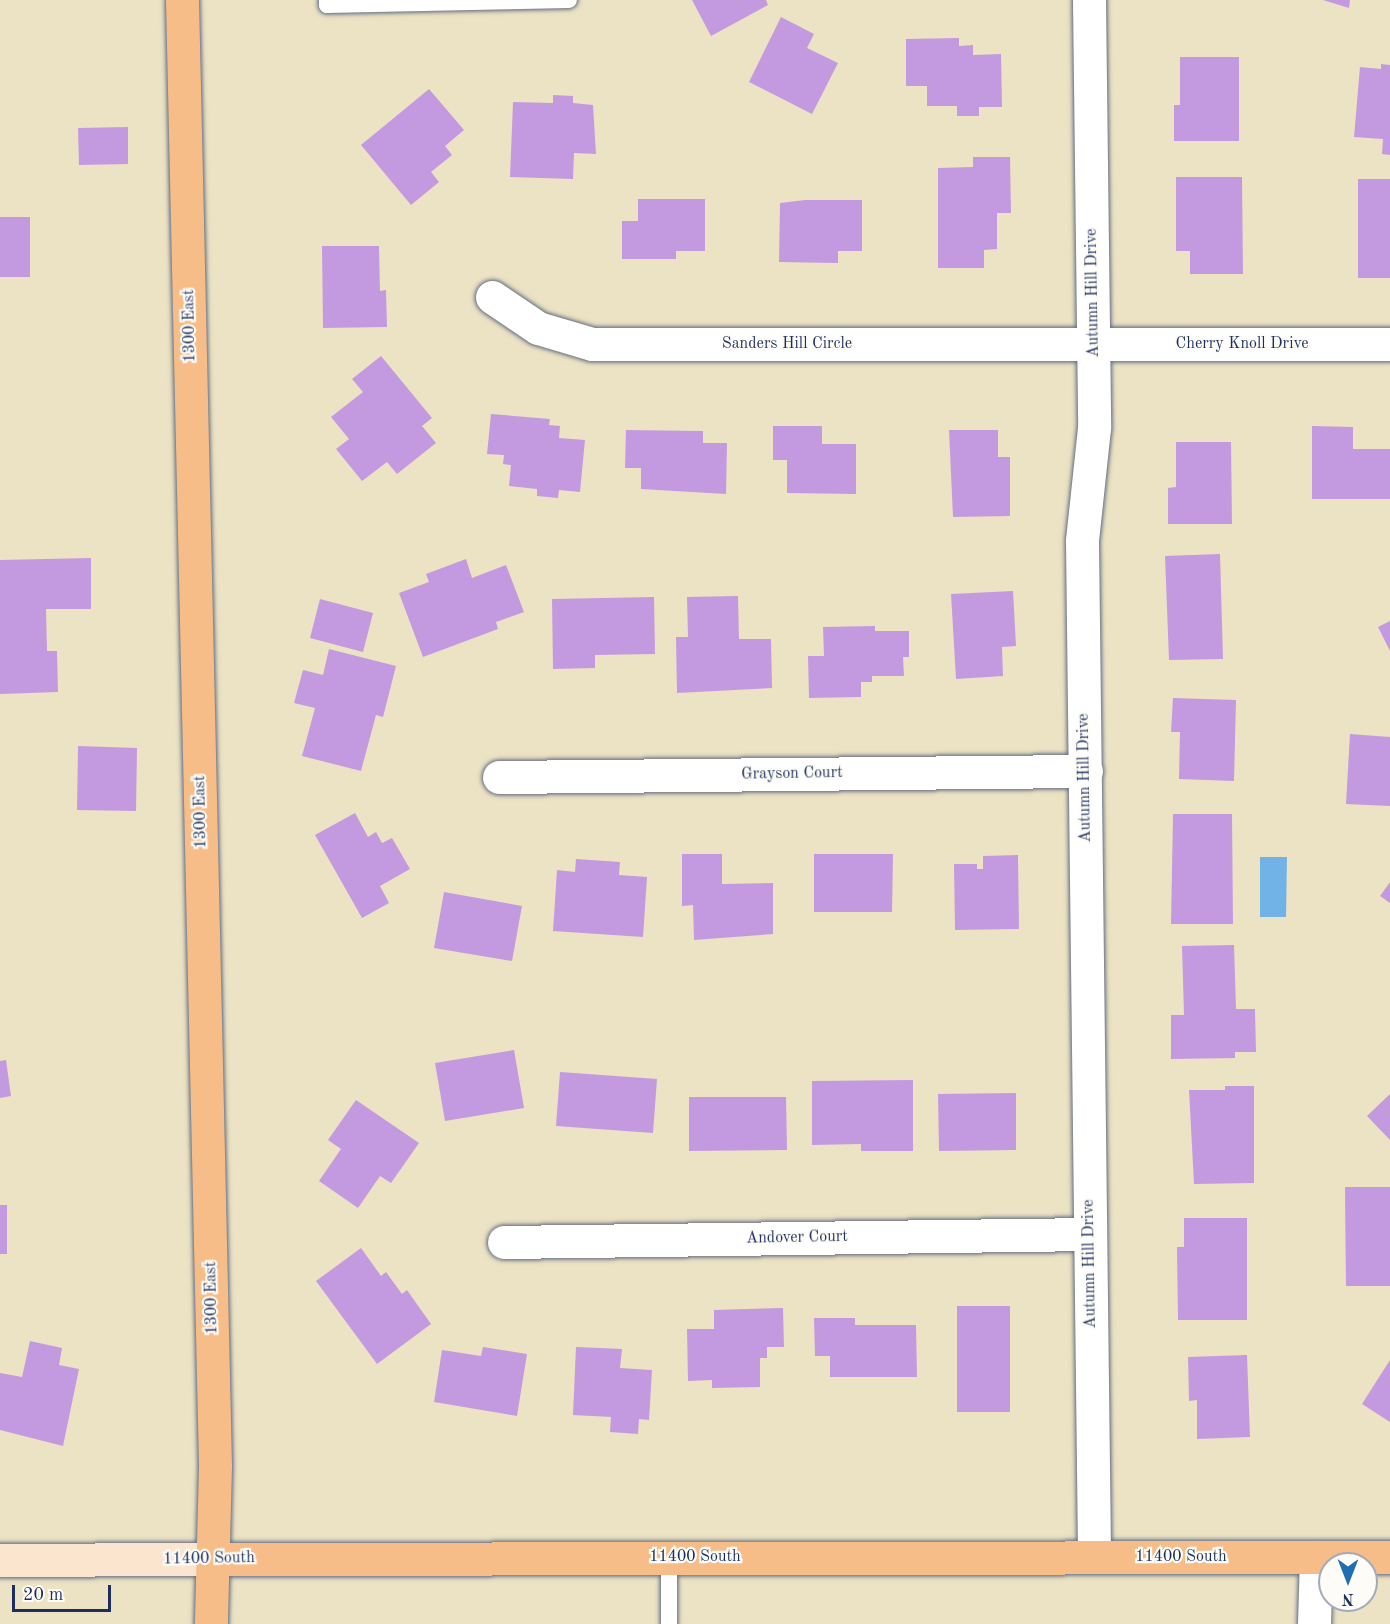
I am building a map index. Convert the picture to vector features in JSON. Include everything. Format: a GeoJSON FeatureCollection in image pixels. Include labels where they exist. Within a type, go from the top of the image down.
{"type":"FeatureCollection","features":[{"type":"Feature","properties":{"kind":"main road","name":"1300 East"},"geometry":{"type":"LineString","coordinates":[[182,0],[215,1454],[211,1624]]}},
{"type":"Feature","properties":{"kind":"main road","name":"11400 South"},"geometry":{"type":"LineString","coordinates":[[0,1560],[1390,1557]]}},
{"type":"Feature","properties":{"kind":"street","name":"Autumn Hill Drive"},"geometry":{"type":"LineString","coordinates":[[1089,0],[1094,428],[1082,542],[1094,1557]]}},
{"type":"Feature","properties":{"kind":"street","name":"Sanders Hill Circle"},"geometry":{"type":"LineString","coordinates":[[492,297],[538,328],[592,344],[1094,345]]}},
{"type":"Feature","properties":{"kind":"street","name":"Cherry Knoll Drive"},"geometry":{"type":"LineString","coordinates":[[1094,345],[1390,344]]}},
{"type":"Feature","properties":{"kind":"street","name":"Grayson Court"},"geometry":{"type":"LineString","coordinates":[[499,777],[1086,771]]}},
{"type":"Feature","properties":{"kind":"street","name":"Andover Court"},"geometry":{"type":"LineString","coordinates":[[504,1242],[1089,1234]]}},
{"type":"Feature","properties":{"kind":"street"},"geometry":{"type":"LineString","coordinates":[[1314,1624],[1316,1557]]}},
{"type":"Feature","properties":{"kind":"lane"},"geometry":{"type":"LineString","coordinates":[[327,0],[327,5],[568,0]]}},
{"type":"Feature","properties":{"kind":"lane"},"geometry":{"type":"LineString","coordinates":[[669,1557],[669,1624]]}},
{"type":"Feature","properties":{"kind":"water"},"geometry":{"type":"Polygon","coordinates":[[[1260,857],[1287,857],[1286,917],[1260,917],[1260,857]]]}},
{"type":"Feature","properties":{"kind":"building"},"geometry":{"type":"Polygon","coordinates":[[[692,0],[766,0],[768,5],[711,36],[692,0]]]}},
{"type":"Feature","properties":{"kind":"building"},"geometry":{"type":"Polygon","coordinates":[[[1323,0],[1350,0],[1349,8],[1323,0]]]}},
{"type":"Feature","properties":{"kind":"building"},"geometry":{"type":"Polygon","coordinates":[[[781,17],[814,34],[807,48],[838,63],[812,114],[749,82],[781,17]]]}},
{"type":"Feature","properties":{"kind":"building"},"geometry":{"type":"Polygon","coordinates":[[[959,38],[959,46],[973,45],[973,55],[1001,54],[1002,107],[979,107],[979,116],[957,116],[957,106],[927,106],[927,86],[906,86],[906,39],[959,38]]]}},
{"type":"Feature","properties":{"kind":"building"},"geometry":{"type":"Polygon","coordinates":[[[1180,57],[1239,57],[1239,141],[1174,141],[1174,105],[1180,105],[1180,57]]]}},
{"type":"Feature","properties":{"kind":"building"},"geometry":{"type":"Polygon","coordinates":[[[1381,64],[1390,65],[1390,155],[1382,154],[1383,139],[1354,137],[1360,67],[1381,69],[1381,64]]]}},
{"type":"Feature","properties":{"kind":"building"},"geometry":{"type":"Polygon","coordinates":[[[429,89],[464,130],[445,146],[452,155],[431,172],[439,182],[411,205],[361,145],[429,89]]]}},
{"type":"Feature","properties":{"kind":"building"},"geometry":{"type":"Polygon","coordinates":[[[553,95],[573,96],[573,103],[593,105],[596,154],[574,153],[573,179],[510,177],[513,102],[553,103],[553,95]]]}},
{"type":"Feature","properties":{"kind":"building"},"geometry":{"type":"Polygon","coordinates":[[[128,127],[128,164],[79,165],[78,128],[128,127]]]}},
{"type":"Feature","properties":{"kind":"building"},"geometry":{"type":"Polygon","coordinates":[[[973,157],[1010,157],[1011,213],[997,213],[997,249],[984,250],[984,268],[938,268],[938,168],[973,167],[973,157]]]}},
{"type":"Feature","properties":{"kind":"building"},"geometry":{"type":"Polygon","coordinates":[[[1176,177],[1242,177],[1243,274],[1190,274],[1190,251],[1176,251],[1176,177]]]}},
{"type":"Feature","properties":{"kind":"building"},"geometry":{"type":"Polygon","coordinates":[[[1358,179],[1390,179],[1390,278],[1358,278],[1358,179]]]}},
{"type":"Feature","properties":{"kind":"building"},"geometry":{"type":"Polygon","coordinates":[[[638,199],[705,199],[705,251],[676,251],[676,259],[622,259],[622,221],[638,221],[638,199]]]}},
{"type":"Feature","properties":{"kind":"building"},"geometry":{"type":"Polygon","coordinates":[[[805,200],[862,200],[862,251],[838,251],[838,263],[779,262],[780,203],[805,200]]]}},
{"type":"Feature","properties":{"kind":"building"},"geometry":{"type":"Polygon","coordinates":[[[0,217],[30,217],[30,277],[0,277],[0,217]]]}},
{"type":"Feature","properties":{"kind":"building"},"geometry":{"type":"Polygon","coordinates":[[[322,246],[379,246],[380,291],[386,290],[387,327],[323,328],[322,246]]]}},
{"type":"Feature","properties":{"kind":"building"},"geometry":{"type":"Polygon","coordinates":[[[381,356],[432,418],[422,426],[436,443],[397,474],[387,462],[362,481],[336,449],[349,439],[331,417],[363,392],[352,379],[381,356]]]}},
{"type":"Feature","properties":{"kind":"building"},"geometry":{"type":"Polygon","coordinates":[[[491,414],[550,419],[549,425],[560,426],[559,438],[585,440],[580,492],[559,490],[558,498],[537,496],[537,489],[509,486],[511,465],[503,464],[504,455],[487,454],[491,414]]]}},
{"type":"Feature","properties":{"kind":"building"},"geometry":{"type":"Polygon","coordinates":[[[773,426],[822,426],[822,444],[856,444],[856,494],[787,493],[787,460],[773,460],[773,426]]]}},
{"type":"Feature","properties":{"kind":"building"},"geometry":{"type":"Polygon","coordinates":[[[1312,426],[1353,427],[1353,449],[1390,449],[1390,499],[1312,499],[1312,426]]]}},
{"type":"Feature","properties":{"kind":"building"},"geometry":{"type":"Polygon","coordinates":[[[626,430],[703,431],[703,443],[727,443],[726,494],[641,489],[641,468],[625,468],[626,430]]]}},
{"type":"Feature","properties":{"kind":"building"},"geometry":{"type":"Polygon","coordinates":[[[949,430],[998,430],[998,457],[1010,457],[1010,516],[953,517],[949,430]]]}},
{"type":"Feature","properties":{"kind":"building"},"geometry":{"type":"Polygon","coordinates":[[[1176,442],[1231,442],[1232,524],[1168,524],[1168,488],[1176,487],[1176,442]]]}},
{"type":"Feature","properties":{"kind":"building"},"geometry":{"type":"Polygon","coordinates":[[[1220,554],[1223,659],[1169,660],[1165,556],[1220,554]]]}},
{"type":"Feature","properties":{"kind":"building"},"geometry":{"type":"Polygon","coordinates":[[[91,558],[91,609],[46,609],[47,651],[57,651],[58,692],[0,694],[0,560],[91,558]]]}},
{"type":"Feature","properties":{"kind":"building"},"geometry":{"type":"Polygon","coordinates":[[[466,559],[472,578],[506,565],[524,612],[496,622],[498,629],[423,657],[399,593],[429,582],[426,574],[466,559]]]}},
{"type":"Feature","properties":{"kind":"building"},"geometry":{"type":"Polygon","coordinates":[[[1013,591],[1016,646],[1002,647],[1003,676],[956,679],[951,594],[1013,591]]]}},
{"type":"Feature","properties":{"kind":"building"},"geometry":{"type":"Polygon","coordinates":[[[738,596],[739,639],[771,639],[772,688],[677,693],[676,637],[688,637],[687,597],[738,596]]]}},
{"type":"Feature","properties":{"kind":"building"},"geometry":{"type":"Polygon","coordinates":[[[654,597],[655,654],[595,655],[595,668],[553,669],[552,599],[654,597]]]}},
{"type":"Feature","properties":{"kind":"building"},"geometry":{"type":"Polygon","coordinates":[[[320,599],[373,613],[363,652],[310,638],[320,599]]]}},
{"type":"Feature","properties":{"kind":"building"},"geometry":{"type":"Polygon","coordinates":[[[1390,621],[1390,651],[1378,627],[1390,621]]]}},
{"type":"Feature","properties":{"kind":"building"},"geometry":{"type":"Polygon","coordinates":[[[875,626],[875,631],[909,631],[909,657],[903,657],[904,676],[872,676],[872,682],[861,682],[861,697],[809,698],[808,656],[824,656],[823,627],[875,626]]]}},
{"type":"Feature","properties":{"kind":"building"},"geometry":{"type":"Polygon","coordinates":[[[329,649],[396,666],[383,717],[376,715],[361,771],[302,756],[315,708],[294,703],[303,670],[323,675],[329,649]]]}},
{"type":"Feature","properties":{"kind":"building"},"geometry":{"type":"Polygon","coordinates":[[[1173,698],[1236,700],[1234,781],[1179,779],[1180,732],[1171,732],[1173,698]]]}},
{"type":"Feature","properties":{"kind":"building"},"geometry":{"type":"Polygon","coordinates":[[[1350,734],[1390,737],[1390,806],[1346,804],[1350,734]]]}},
{"type":"Feature","properties":{"kind":"building"},"geometry":{"type":"Polygon","coordinates":[[[78,746],[137,748],[136,811],[77,810],[78,746]]]}},
{"type":"Feature","properties":{"kind":"building"},"geometry":{"type":"Polygon","coordinates":[[[355,813],[368,837],[376,832],[382,843],[392,838],[410,869],[380,886],[389,903],[362,918],[315,835],[355,813]]]}},
{"type":"Feature","properties":{"kind":"building"},"geometry":{"type":"Polygon","coordinates":[[[1173,814],[1232,814],[1233,924],[1171,924],[1173,814]]]}},
{"type":"Feature","properties":{"kind":"building"},"geometry":{"type":"Polygon","coordinates":[[[682,854],[722,854],[722,884],[773,883],[773,934],[694,940],[693,905],[682,906],[682,854]]]}},
{"type":"Feature","properties":{"kind":"building"},"geometry":{"type":"Polygon","coordinates":[[[814,854],[893,854],[892,912],[814,912],[814,854]]]}},
{"type":"Feature","properties":{"kind":"building"},"geometry":{"type":"Polygon","coordinates":[[[1018,855],[1019,929],[955,930],[954,864],[977,864],[977,869],[983,869],[983,856],[1018,855]]]}},
{"type":"Feature","properties":{"kind":"building"},"geometry":{"type":"Polygon","coordinates":[[[576,859],[620,862],[619,875],[647,877],[643,937],[553,931],[557,870],[575,872],[576,859]]]}},
{"type":"Feature","properties":{"kind":"building"},"geometry":{"type":"Polygon","coordinates":[[[1390,882],[1390,903],[1380,896],[1390,882]]]}},
{"type":"Feature","properties":{"kind":"building"},"geometry":{"type":"Polygon","coordinates":[[[444,892],[522,906],[512,961],[434,948],[444,892]]]}},
{"type":"Feature","properties":{"kind":"building"},"geometry":{"type":"Polygon","coordinates":[[[1234,945],[1236,1009],[1255,1009],[1256,1052],[1235,1052],[1235,1058],[1171,1059],[1171,1015],[1184,1015],[1182,946],[1234,945]]]}},
{"type":"Feature","properties":{"kind":"building"},"geometry":{"type":"Polygon","coordinates":[[[514,1050],[524,1108],[445,1121],[435,1063],[514,1050]]]}},
{"type":"Feature","properties":{"kind":"building"},"geometry":{"type":"Polygon","coordinates":[[[6,1060],[11,1096],[0,1098],[0,1061],[6,1060]]]}},
{"type":"Feature","properties":{"kind":"building"},"geometry":{"type":"Polygon","coordinates":[[[560,1072],[657,1079],[653,1133],[556,1126],[560,1072]]]}},
{"type":"Feature","properties":{"kind":"building"},"geometry":{"type":"Polygon","coordinates":[[[913,1080],[913,1151],[861,1151],[861,1144],[812,1145],[812,1081],[913,1080]]]}},
{"type":"Feature","properties":{"kind":"building"},"geometry":{"type":"Polygon","coordinates":[[[1225,1086],[1254,1086],[1254,1183],[1194,1184],[1189,1090],[1225,1090],[1225,1086]]]}},
{"type":"Feature","properties":{"kind":"building"},"geometry":{"type":"Polygon","coordinates":[[[1016,1093],[1016,1150],[939,1151],[938,1094],[1016,1093]]]}},
{"type":"Feature","properties":{"kind":"building"},"geometry":{"type":"Polygon","coordinates":[[[1390,1094],[1390,1140],[1367,1116],[1390,1094]]]}},
{"type":"Feature","properties":{"kind":"building"},"geometry":{"type":"Polygon","coordinates":[[[689,1097],[786,1097],[787,1150],[689,1151],[689,1097]]]}},
{"type":"Feature","properties":{"kind":"building"},"geometry":{"type":"Polygon","coordinates":[[[356,1100],[419,1143],[391,1183],[380,1176],[358,1208],[319,1181],[341,1149],[328,1140],[356,1100]]]}},
{"type":"Feature","properties":{"kind":"building"},"geometry":{"type":"Polygon","coordinates":[[[1345,1187],[1390,1187],[1390,1286],[1346,1286],[1345,1187]]]}},
{"type":"Feature","properties":{"kind":"building"},"geometry":{"type":"Polygon","coordinates":[[[0,1205],[7,1205],[7,1254],[0,1254],[0,1205]]]}},
{"type":"Feature","properties":{"kind":"building"},"geometry":{"type":"Polygon","coordinates":[[[1184,1218],[1247,1218],[1247,1320],[1178,1320],[1177,1247],[1184,1247],[1184,1218]]]}},
{"type":"Feature","properties":{"kind":"building"},"geometry":{"type":"Polygon","coordinates":[[[361,1248],[381,1276],[386,1272],[402,1294],[407,1290],[431,1324],[377,1364],[316,1281],[361,1248]]]}},
{"type":"Feature","properties":{"kind":"building"},"geometry":{"type":"Polygon","coordinates":[[[957,1306],[1010,1306],[1010,1412],[957,1412],[957,1306]]]}},
{"type":"Feature","properties":{"kind":"building"},"geometry":{"type":"Polygon","coordinates":[[[783,1308],[784,1347],[767,1347],[767,1358],[760,1358],[760,1387],[712,1388],[712,1380],[688,1381],[687,1329],[714,1329],[714,1310],[783,1308]]]}},
{"type":"Feature","properties":{"kind":"building"},"geometry":{"type":"Polygon","coordinates":[[[814,1318],[855,1318],[855,1325],[916,1325],[917,1377],[830,1377],[830,1356],[815,1356],[814,1318]]]}},
{"type":"Feature","properties":{"kind":"building"},"geometry":{"type":"Polygon","coordinates":[[[30,1341],[62,1348],[59,1365],[79,1369],[63,1446],[0,1430],[0,1373],[22,1377],[30,1341]]]}},
{"type":"Feature","properties":{"kind":"building"},"geometry":{"type":"Polygon","coordinates":[[[483,1347],[527,1354],[517,1416],[434,1402],[442,1350],[481,1356],[483,1347]]]}},
{"type":"Feature","properties":{"kind":"building"},"geometry":{"type":"Polygon","coordinates":[[[576,1347],[622,1349],[620,1368],[652,1370],[649,1420],[639,1419],[638,1434],[610,1432],[611,1417],[573,1415],[576,1347]]]}},
{"type":"Feature","properties":{"kind":"building"},"geometry":{"type":"Polygon","coordinates":[[[1247,1355],[1250,1437],[1197,1439],[1197,1400],[1189,1401],[1188,1357],[1247,1355]]]}},
{"type":"Feature","properties":{"kind":"building"},"geometry":{"type":"Polygon","coordinates":[[[1390,1360],[1390,1422],[1362,1404],[1390,1360]]]}}]}
